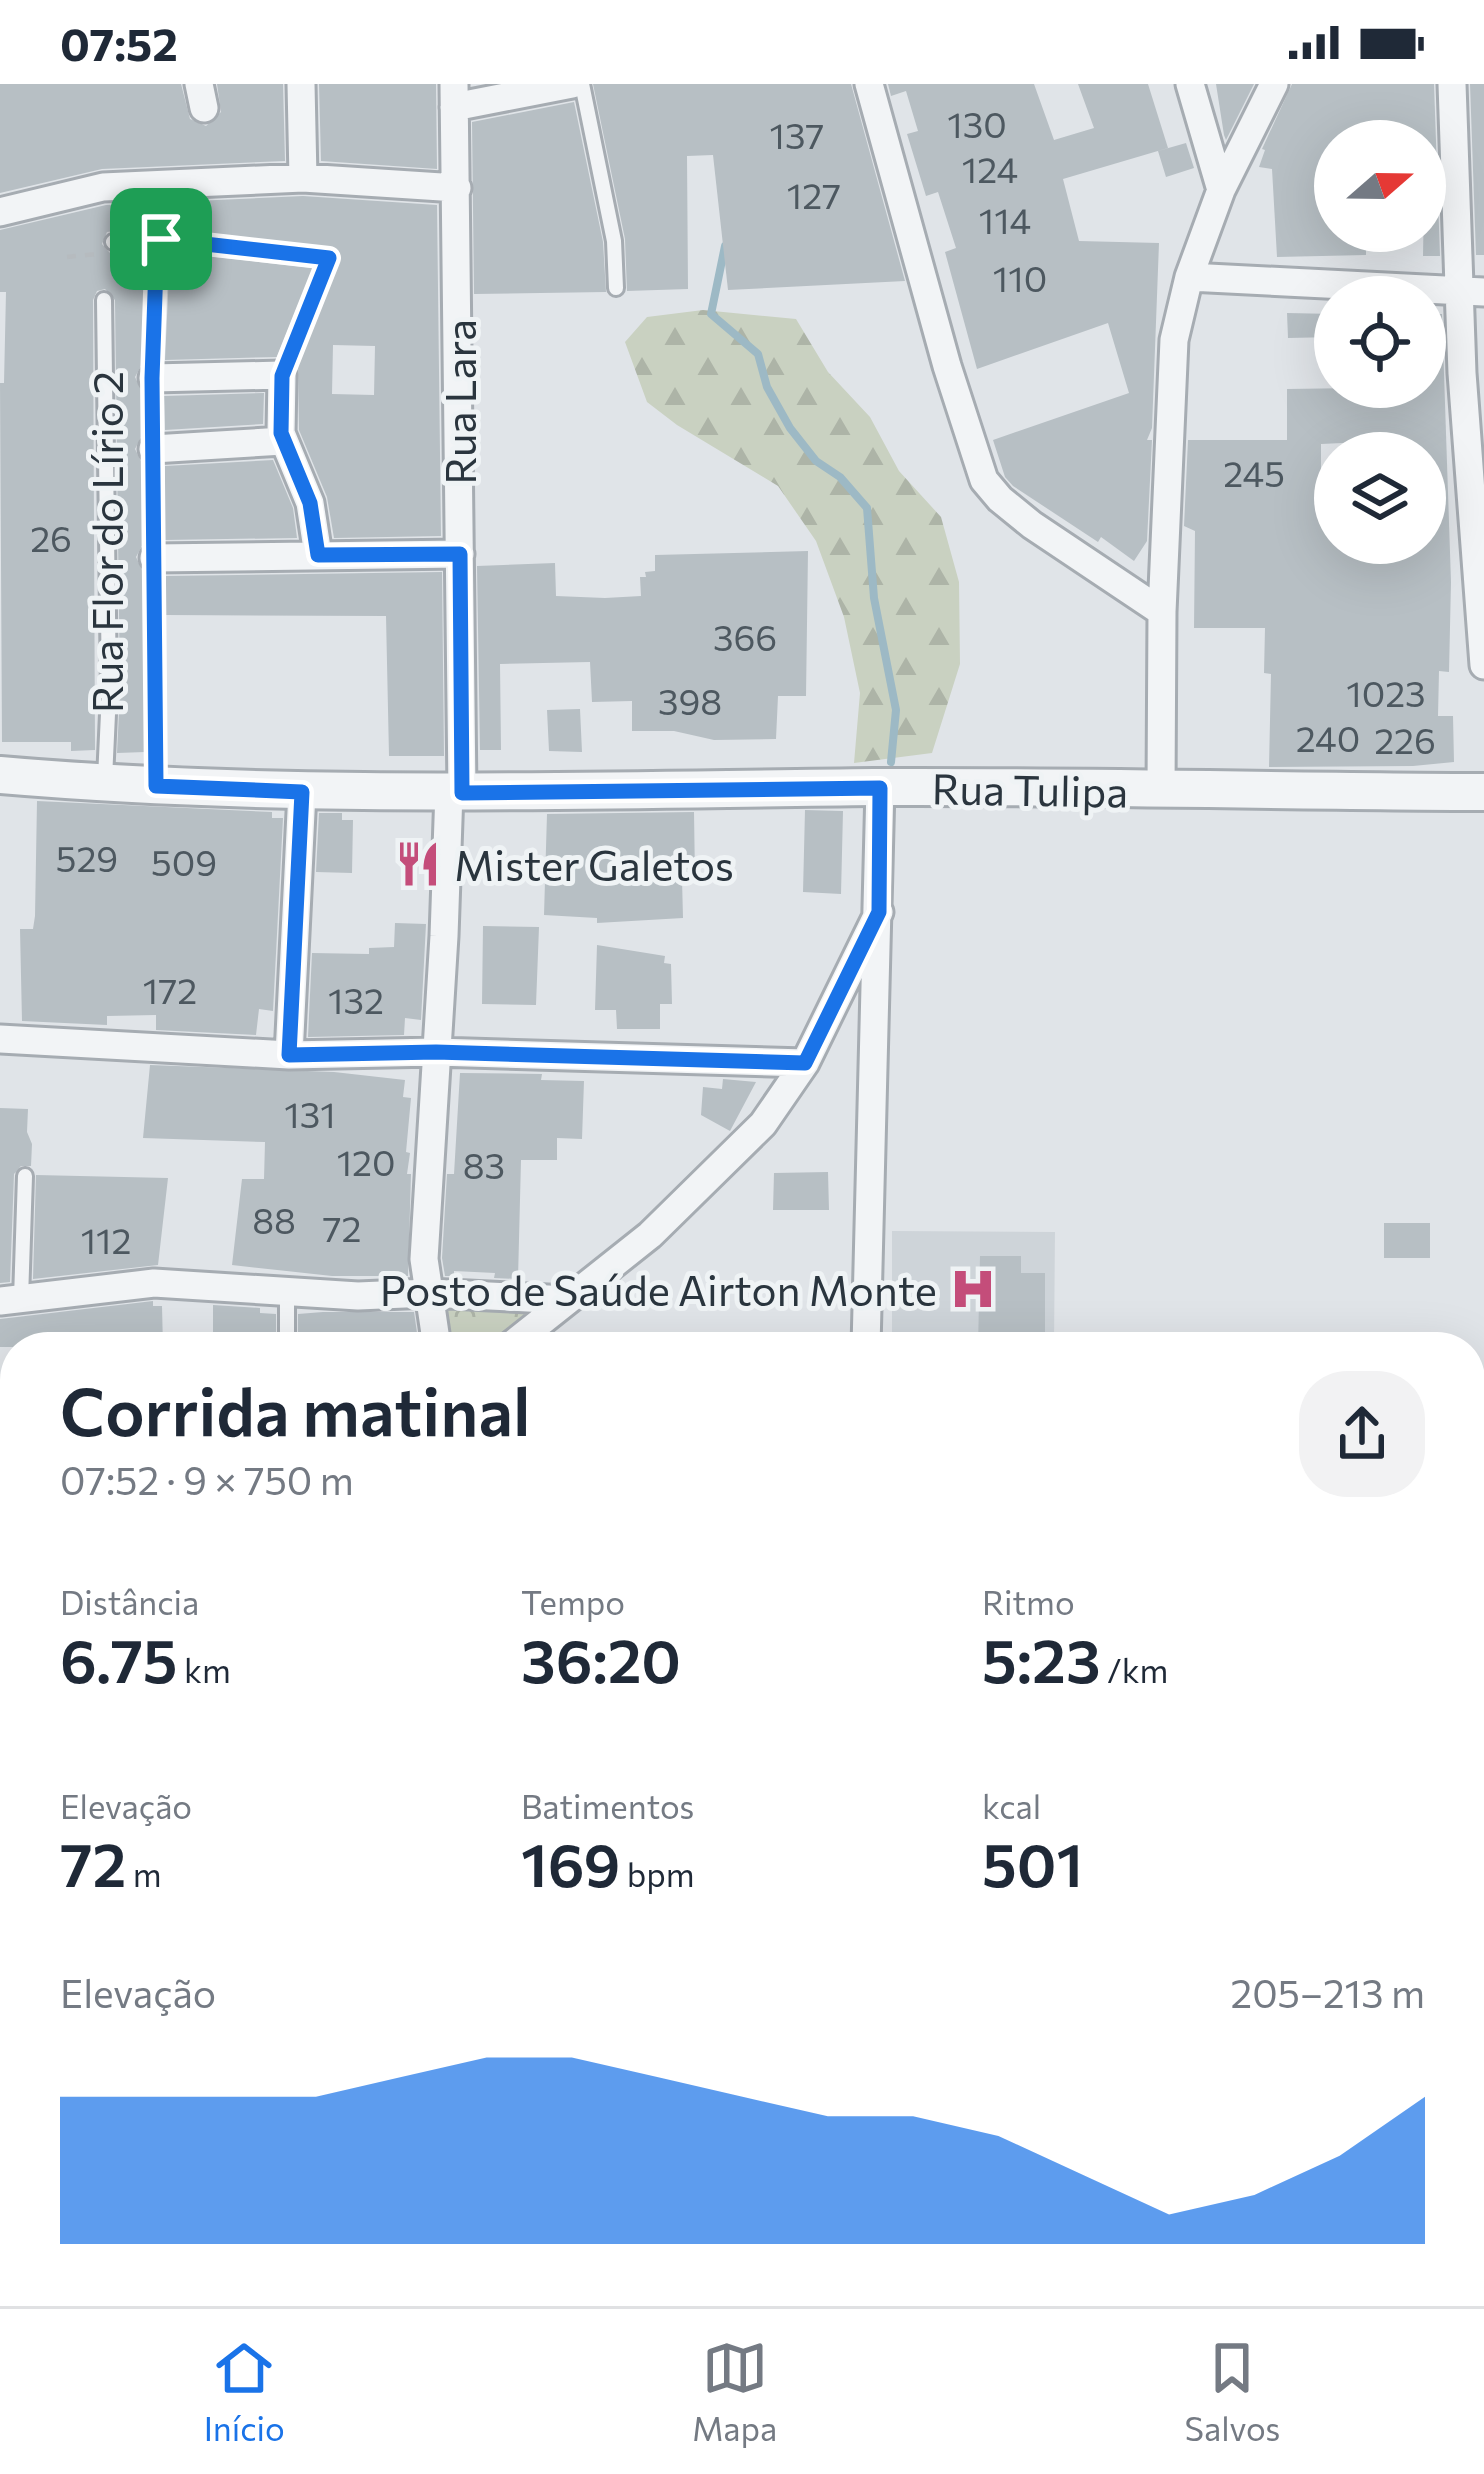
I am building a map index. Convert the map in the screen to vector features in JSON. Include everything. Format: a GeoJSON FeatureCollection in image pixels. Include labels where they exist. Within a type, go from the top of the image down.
{"type":"FeatureCollection","features":[{"type":"Feature","properties":{"kind":"street"},"geometry":{"type":"LineString","coordinates":[[301,84],[303,178]]}},
{"type":"Feature","properties":{"kind":"street"},"geometry":{"type":"LineString","coordinates":[[454,95],[572,84]]}},
{"type":"Feature","properties":{"kind":"street"},"geometry":{"type":"LineString","coordinates":[[869,84],[947,366],[984,480],[1033,525],[1162,612]]}},
{"type":"Feature","properties":{"kind":"street"},"geometry":{"type":"LineString","coordinates":[[1190,84],[1221,190]]}},
{"type":"Feature","properties":{"kind":"street"},"geometry":{"type":"LineString","coordinates":[[1161,790],[1162,612],[1174,340],[1189,277],[1221,190],[1274,84]]}},
{"type":"Feature","properties":{"kind":"street"},"geometry":{"type":"LineString","coordinates":[[1452,84],[1472,292],[1462,373],[1484,665]]}},
{"type":"Feature","properties":{"kind":"street","name":"Rua Lara"},"geometry":{"type":"LineString","coordinates":[[434,1332],[424,1259],[455,792],[460,554],[454,95]]}},
{"type":"Feature","properties":{"kind":"street"},"geometry":{"type":"LineString","coordinates":[[0,212],[103,187],[303,178],[457,188]]}},
{"type":"Feature","properties":{"kind":"street"},"geometry":{"type":"LineString","coordinates":[[1189,277],[1472,292]]}},
{"type":"Feature","properties":{"kind":"street"},"geometry":{"type":"LineString","coordinates":[[152,378],[282,376],[283,441],[310,503],[318,555]]}},
{"type":"Feature","properties":{"kind":"street"},"geometry":{"type":"LineString","coordinates":[[153,449],[283,441]]}},
{"type":"Feature","properties":{"kind":"street"},"geometry":{"type":"LineString","coordinates":[[154,558],[460,554]]}},
{"type":"Feature","properties":{"kind":"street","name":"Rua Tulipa"},"geometry":{"type":"LineString","coordinates":[[0,775],[302,792],[880,788],[1484,792]]}},
{"type":"Feature","properties":{"kind":"street"},"geometry":{"type":"LineString","coordinates":[[866,1332],[880,788]]}},
{"type":"Feature","properties":{"kind":"street"},"geometry":{"type":"LineString","coordinates":[[289,1055],[302,792]]}},
{"type":"Feature","properties":{"kind":"street"},"geometry":{"type":"LineString","coordinates":[[528,1332],[650,1235],[764,1124],[805,1063],[879,912]]}},
{"type":"Feature","properties":{"kind":"street"},"geometry":{"type":"LineString","coordinates":[[0,1039],[289,1055],[436,1052],[805,1063]]}},
{"type":"Feature","properties":{"kind":"street"},"geometry":{"type":"LineString","coordinates":[[10,1300],[154,1283],[358,1296],[568,1300]]}},
{"type":"Feature","properties":{"kind":"lane"},"geometry":{"type":"LineString","coordinates":[[582,84],[614,241],[616,288]]}},
{"type":"Feature","properties":{"kind":"lane"},"geometry":{"type":"LineString","coordinates":[[112,242],[161,239],[329,258],[282,376]]}},
{"type":"Feature","properties":{"kind":"lane"},"geometry":{"type":"LineString","coordinates":[[156,786],[152,378],[161,239]]}},
{"type":"Feature","properties":{"kind":"lane","name":"Rua Flor do Lírio 2"},"geometry":{"type":"LineString","coordinates":[[104,300],[109,692],[105,784]]}},
{"type":"Feature","properties":{"kind":"lane"},"geometry":{"type":"LineString","coordinates":[[10,1300],[26,1176]]}},
{"type":"Feature","properties":{"kind":"lane"},"geometry":{"type":"LineString","coordinates":[[287,1291],[287,1332]]}},
{"type":"Feature","properties":{"kind":"shaded area","name":"Posto de Saúde Airton Monte"},"geometry":{"type":"Polygon","coordinates":[[[892,1231],[1055,1232],[1054,1332],[892,1332],[892,1231]]]}},
{"type":"Feature","properties":{"kind":"green space"},"geometry":{"type":"Polygon","coordinates":[[[703,310],[796,319],[828,372],[870,417],[899,471],[941,517],[959,582],[960,664],[932,753],[854,763],[860,693],[844,617],[816,541],[778,486],[647,402],[625,342],[647,317],[703,310]]]}},
{"type":"Feature","properties":{"kind":"green space"},"geometry":{"type":"Polygon","coordinates":[[[544,1303],[509,1332],[448,1332],[447,1305],[544,1303]]]}},
{"type":"Feature","properties":{"kind":"building"},"geometry":{"type":"Polygon","coordinates":[[[0,84],[181,84],[190,119],[206,126],[221,112],[217,84],[283,84],[285,161],[102,169],[0,193],[0,84]]]}},
{"type":"Feature","properties":{"kind":"building"},"geometry":{"type":"Polygon","coordinates":[[[319,84],[436,84],[437,169],[321,161],[319,84]]]}},
{"type":"Feature","properties":{"kind":"building"},"geometry":{"type":"Polygon","coordinates":[[[593,84],[851,84],[905,281],[728,290],[713,155],[687,156],[688,289],[627,291],[625,239],[593,84]]]}},
{"type":"Feature","properties":{"kind":"building"},"geometry":{"type":"Polygon","coordinates":[[[888,84],[1034,84],[1054,140],[1094,128],[1078,84],[1148,84],[1168,148],[1063,179],[1079,241],[1159,243],[1152,428],[1147,440],[1152,440],[1147,541],[1134,561],[1013,486],[1005,477],[993,440],[1129,393],[1108,323],[977,369],[945,252],[956,248],[938,192],[926,196],[907,134],[918,131],[906,91],[891,96],[888,84]]]}},
{"type":"Feature","properties":{"kind":"building"},"geometry":{"type":"Polygon","coordinates":[[[1216,84],[1254,84],[1226,140],[1224,135],[1216,84]]]}},
{"type":"Feature","properties":{"kind":"building"},"geometry":{"type":"Polygon","coordinates":[[[1292,84],[1434,84],[1435,120],[1314,120],[1314,252],[1366,255],[1277,257],[1272,169],[1259,167],[1262,149],[1292,84]]]}},
{"type":"Feature","properties":{"kind":"building"},"geometry":{"type":"Polygon","coordinates":[[[1470,84],[1484,84],[1484,255],[1476,255],[1470,84]]]}},
{"type":"Feature","properties":{"kind":"building"},"geometry":{"type":"Polygon","coordinates":[[[574,102],[603,242],[606,292],[474,294],[472,122],[574,102]]]}},
{"type":"Feature","properties":{"kind":"building"},"geometry":{"type":"Polygon","coordinates":[[[1186,143],[1194,168],[1166,177],[1158,151],[1186,143]]]}},
{"type":"Feature","properties":{"kind":"building"},"geometry":{"type":"Polygon","coordinates":[[[303,196],[437,205],[441,536],[334,538],[327,497],[299,430],[298,366],[339,262],[336,249],[148,227],[107,232],[102,244],[110,253],[148,249],[142,364],[135,377],[142,392],[142,435],[135,449],[142,463],[143,544],[136,557],[143,572],[145,752],[117,753],[115,300],[105,289],[97,291],[93,300],[95,750],[71,751],[71,742],[2,742],[0,383],[4,383],[6,292],[0,292],[0,230],[106,205],[303,196]],[[333,345],[332,394],[374,395],[375,346],[333,345]]]}},
{"type":"Feature","properties":{"kind":"building"},"geometry":{"type":"Polygon","coordinates":[[[170,252],[313,268],[277,357],[165,360],[170,252]]]}},
{"type":"Feature","properties":{"kind":"building"},"geometry":{"type":"Polygon","coordinates":[[[1287,313],[1314,314],[1314,337],[1288,338],[1287,313]]]}},
{"type":"Feature","properties":{"kind":"building"},"geometry":{"type":"Polygon","coordinates":[[[1287,389],[1314,389],[1314,408],[1445,408],[1446,432],[1314,432],[1314,564],[1446,564],[1446,433],[1449,672],[1439,671],[1438,716],[1453,716],[1454,762],[1269,767],[1271,674],[1264,673],[1265,628],[1194,628],[1195,531],[1184,526],[1188,440],[1287,440],[1287,389]]]}},
{"type":"Feature","properties":{"kind":"building"},"geometry":{"type":"Polygon","coordinates":[[[264,393],[263,424],[165,430],[164,396],[264,393]]]}},
{"type":"Feature","properties":{"kind":"building"},"geometry":{"type":"Polygon","coordinates":[[[273,460],[293,508],[297,538],[165,540],[165,466],[273,460]]]}},
{"type":"Feature","properties":{"kind":"building"},"geometry":{"type":"Polygon","coordinates":[[[808,551],[806,696],[778,696],[776,739],[714,740],[674,731],[632,731],[632,701],[592,702],[590,662],[500,664],[501,750],[480,750],[477,566],[555,563],[556,596],[605,598],[641,596],[640,577],[655,571],[655,555],[808,551]]]}},
{"type":"Feature","properties":{"kind":"building"},"geometry":{"type":"Polygon","coordinates":[[[442,572],[444,756],[389,756],[386,616],[166,615],[166,576],[442,572]]]}},
{"type":"Feature","properties":{"kind":"building"},"geometry":{"type":"Polygon","coordinates":[[[580,709],[582,752],[549,751],[547,710],[580,709]]]}},
{"type":"Feature","properties":{"kind":"building"},"geometry":{"type":"Polygon","coordinates":[[[37,801],[272,812],[272,818],[283,818],[273,1011],[259,1009],[256,1035],[156,1030],[156,1015],[107,1016],[107,1025],[22,1021],[20,929],[33,929],[35,916],[37,801]]]}},
{"type":"Feature","properties":{"kind":"building"},"geometry":{"type":"Polygon","coordinates":[[[805,810],[843,811],[841,894],[803,892],[805,810]]]}},
{"type":"Feature","properties":{"kind":"building"},"geometry":{"type":"Polygon","coordinates":[[[694,812],[695,879],[682,879],[683,918],[597,923],[597,918],[544,915],[547,814],[694,812]]]}},
{"type":"Feature","properties":{"kind":"building"},"geometry":{"type":"Polygon","coordinates":[[[319,813],[342,813],[342,820],[353,820],[352,873],[316,872],[319,813]]]}},
{"type":"Feature","properties":{"kind":"building"},"geometry":{"type":"Polygon","coordinates":[[[395,923],[426,924],[421,1020],[405,1018],[404,1035],[308,1037],[312,953],[369,954],[369,948],[394,947],[395,923]]]}},
{"type":"Feature","properties":{"kind":"building"},"geometry":{"type":"Polygon","coordinates":[[[483,926],[539,927],[536,1005],[482,1004],[483,926]]]}},
{"type":"Feature","properties":{"kind":"building"},"geometry":{"type":"Polygon","coordinates":[[[597,945],[665,956],[664,963],[671,964],[672,1004],[660,1004],[660,1029],[617,1029],[616,1010],[595,1010],[597,945]]]}},
{"type":"Feature","properties":{"kind":"building"},"geometry":{"type":"Polygon","coordinates":[[[150,1065],[334,1072],[405,1080],[403,1097],[411,1098],[406,1152],[410,1153],[407,1174],[411,1174],[408,1276],[332,1276],[232,1265],[242,1179],[264,1179],[265,1142],[143,1138],[150,1065]]]}},
{"type":"Feature","properties":{"kind":"building"},"geometry":{"type":"Polygon","coordinates":[[[460,1073],[542,1074],[541,1080],[584,1081],[582,1139],[557,1138],[557,1160],[521,1160],[518,1279],[454,1271],[454,1276],[445,1276],[447,1174],[454,1174],[460,1073]]]}},
{"type":"Feature","properties":{"kind":"building"},"geometry":{"type":"Polygon","coordinates":[[[723,1079],[756,1082],[730,1131],[701,1115],[703,1087],[722,1089],[723,1079]]]}},
{"type":"Feature","properties":{"kind":"building"},"geometry":{"type":"Polygon","coordinates":[[[0,1108],[28,1109],[27,1132],[32,1144],[31,1166],[21,1166],[14,1174],[10,1282],[0,1283],[0,1108]]]}},
{"type":"Feature","properties":{"kind":"building"},"geometry":{"type":"Polygon","coordinates":[[[828,1172],[829,1210],[773,1210],[774,1173],[828,1172]]]}},
{"type":"Feature","properties":{"kind":"building"},"geometry":{"type":"Polygon","coordinates":[[[36,1175],[168,1178],[158,1265],[33,1279],[36,1175]]]}},
{"type":"Feature","properties":{"kind":"building"},"geometry":{"type":"Polygon","coordinates":[[[1384,1223],[1430,1223],[1430,1258],[1384,1258],[1384,1223]]]}},
{"type":"Feature","properties":{"kind":"building"},"geometry":{"type":"Polygon","coordinates":[[[980,1256],[1021,1256],[1021,1273],[1045,1273],[1045,1332],[978,1332],[980,1256]]]}},
{"type":"Feature","properties":{"kind":"building"},"geometry":{"type":"Polygon","coordinates":[[[153,1301],[153,1306],[162,1306],[163,1332],[0,1332],[0,1319],[153,1301]]]}},
{"type":"Feature","properties":{"kind":"building"},"geometry":{"type":"Polygon","coordinates":[[[213,1305],[260,1308],[260,1313],[276,1314],[276,1332],[213,1332],[213,1305]]]}},
{"type":"Feature","properties":{"kind":"building"},"geometry":{"type":"Polygon","coordinates":[[[414,1312],[417,1332],[298,1332],[298,1314],[414,1312]]]}},
{"type":"Feature","properties":{"kind":"waterway"},"geometry":{"type":"LineString","coordinates":[[725,246],[711,314],[758,354],[767,387],[790,428],[816,461],[840,477],[867,508],[874,598],[896,710],[891,762]]}},
{"type":"Feature","properties":{"kind":"place","name":"Mister Galetos"},"geometry":{"type":"Point","coordinates":[418,864]}},
{"type":"Feature","properties":{"kind":"place","name":"Posto de Saúde Airton Monte"},"geometry":{"type":"Point","coordinates":[973,1289]}},
{"type":"Feature","properties":{"kind":"route"},"geometry":{"type":"LineString","coordinates":[[161,239],[329,258],[282,376],[281,433],[310,503],[318,555],[460,554],[462,793],[880,788],[879,912],[805,1063],[436,1052],[289,1055],[302,792],[156,786],[152,378],[161,239]]}}]}
